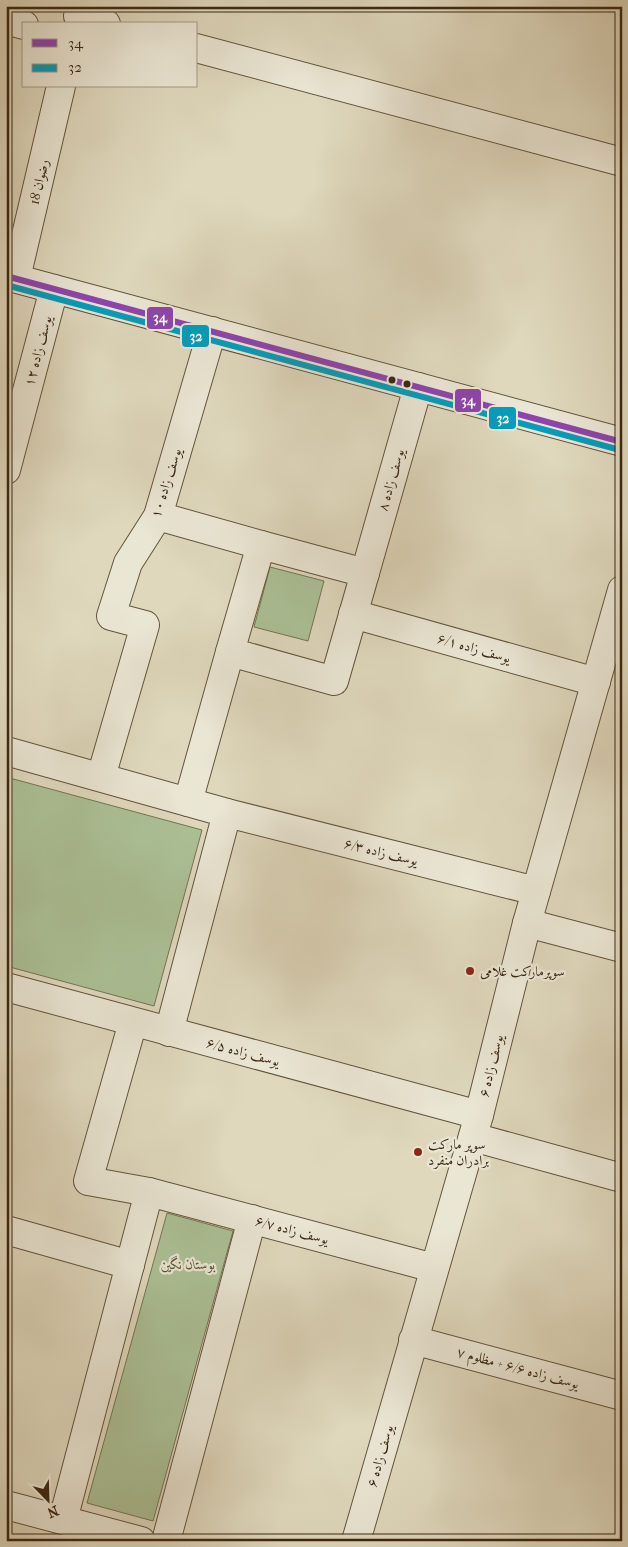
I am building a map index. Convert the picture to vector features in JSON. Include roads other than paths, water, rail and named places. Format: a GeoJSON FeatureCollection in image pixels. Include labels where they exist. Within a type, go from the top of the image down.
{"type":"FeatureCollection","features":[{"type":"Feature","properties":{"kind":"street"},"geometry":{"type":"LineString","coordinates":[[78,15],[100,22]]}},
{"type":"Feature","properties":{"kind":"street"},"geometry":{"type":"LineString","coordinates":[[6,20],[22,24]]}},
{"type":"Feature","properties":{"kind":"street"},"geometry":{"type":"LineString","coordinates":[[198,49],[622,162]]}},
{"type":"Feature","properties":{"kind":"street","name":"رضوان 18"},"geometry":{"type":"LineString","coordinates":[[11,277],[60,88]]}},
{"type":"Feature","properties":{"kind":"street"},"geometry":{"type":"LineString","coordinates":[[11,277],[622,442]]}},
{"type":"Feature","properties":{"kind":"street","name":"یوسف زاده ۱۲"},"geometry":{"type":"LineString","coordinates":[[6,470],[54,289]]}},
{"type":"Feature","properties":{"kind":"street","name":"یوسف زاده ۱۰"},"geometry":{"type":"LineString","coordinates":[[101,777],[146,625],[111,616],[128,563],[158,516],[212,331]]}},
{"type":"Feature","properties":{"kind":"street","name":"یوسف زاده ۸"},"geometry":{"type":"LineString","coordinates":[[230,652],[334,681],[418,387]]}},
{"type":"Feature","properties":{"kind":"street"},"geometry":{"type":"LineString","coordinates":[[158,516],[365,573]]}},
{"type":"Feature","properties":{"kind":"street"},"geometry":{"type":"LineString","coordinates":[[188,802],[261,545]]}},
{"type":"Feature","properties":{"kind":"street","name":"یوسف زاده ۶"},"geometry":{"type":"LineString","coordinates":[[356,1541],[476,1126],[527,923],[622,590]]}},
{"type":"Feature","properties":{"kind":"street","name":"یوسف زاده ۶/۱"},"geometry":{"type":"LineString","coordinates":[[353,614],[596,682]]}},
{"type":"Feature","properties":{"kind":"street","name":"یوسف زاده ۶/۳"},"geometry":{"type":"LineString","coordinates":[[6,751],[188,802],[536,891]]}},
{"type":"Feature","properties":{"kind":"street"},"geometry":{"type":"LineString","coordinates":[[169,1032],[227,812]]}},
{"type":"Feature","properties":{"kind":"street"},"geometry":{"type":"LineString","coordinates":[[527,923],[622,948]]}},
{"type":"Feature","properties":{"kind":"street","name":"یوسف زاده ۶/۵"},"geometry":{"type":"LineString","coordinates":[[6,988],[169,1032],[476,1126],[622,1178]]}},
{"type":"Feature","properties":{"kind":"street","name":"یوسف زاده ۶/۷"},"geometry":{"type":"LineString","coordinates":[[133,1022],[88,1180],[150,1192],[434,1268]]}},
{"type":"Feature","properties":{"kind":"street"},"geometry":{"type":"LineString","coordinates":[[63,1520],[150,1192]]}},
{"type":"Feature","properties":{"kind":"street"},"geometry":{"type":"LineString","coordinates":[[166,1541],[252,1219]]}},
{"type":"Feature","properties":{"kind":"street"},"geometry":{"type":"LineString","coordinates":[[6,1230],[130,1265]]}},
{"type":"Feature","properties":{"kind":"street","name":"یوسف زاده ۶/۶ + مظلوم ۷"},"geometry":{"type":"LineString","coordinates":[[413,1340],[622,1396]]}},
{"type":"Feature","properties":{"kind":"street"},"geometry":{"type":"LineString","coordinates":[[6,1506],[141,1541]]}},
{"type":"Feature","properties":{"kind":"place","name":"سوپرمارکت غلامی"},"geometry":{"type":"Point","coordinates":[470,971]}},
{"type":"Feature","properties":{"kind":"place","name":"سوپر مارکت برادران منفرد"},"geometry":{"type":"Point","coordinates":[418,1152]}},
{"type":"Feature","properties":{"kind":"park label","name":"بوستان نگین"},"geometry":{"type":"Point","coordinates":[188,1264]}}]}
